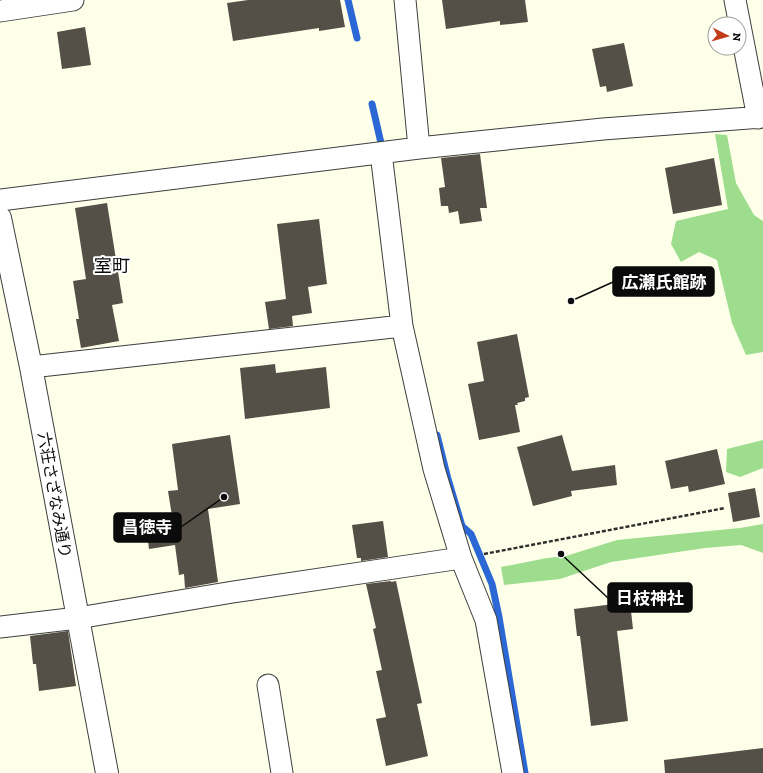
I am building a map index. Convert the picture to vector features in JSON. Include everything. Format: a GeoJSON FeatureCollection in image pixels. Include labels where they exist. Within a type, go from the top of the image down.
{"type":"FeatureCollection","features":[{"type":"Feature","properties":{"kind":"street"},"geometry":{"type":"LineString","coordinates":[[0,11],[72,0]]}},
{"type":"Feature","properties":{"kind":"street"},"geometry":{"type":"LineString","coordinates":[[405,0],[419,148]]}},
{"type":"Feature","properties":{"kind":"street"},"geometry":{"type":"LineString","coordinates":[[0,200],[419,148],[603,129],[761,117],[735,0]]}},
{"type":"Feature","properties":{"kind":"street"},"geometry":{"type":"LineString","coordinates":[[381,153],[402,326],[434,469],[462,558],[486,620],[513,773]]}},
{"type":"Feature","properties":{"kind":"street","name":"六荘さざなみ通り"},"geometry":{"type":"LineString","coordinates":[[0,218],[31,367],[107,773]]}},
{"type":"Feature","properties":{"kind":"street"},"geometry":{"type":"LineString","coordinates":[[31,367],[402,326]]}},
{"type":"Feature","properties":{"kind":"street"},"geometry":{"type":"LineString","coordinates":[[0,627],[78,618],[233,592],[462,558]]}},
{"type":"Feature","properties":{"kind":"street"},"geometry":{"type":"LineString","coordinates":[[268,685],[282,773]]}},
{"type":"Feature","properties":{"kind":"path"},"geometry":{"type":"LineString","coordinates":[[482,554],[725,508]]}},
{"type":"Feature","properties":{"kind":"green space"},"geometry":{"type":"Polygon","coordinates":[[[715,134],[727,135],[736,183],[754,215],[763,221],[763,352],[746,355],[732,323],[717,260],[699,252],[681,262],[671,244],[676,221],[728,209],[715,134]]]}},
{"type":"Feature","properties":{"kind":"green space"},"geometry":{"type":"Polygon","coordinates":[[[763,440],[763,468],[740,477],[726,472],[727,449],[763,440]]]}},
{"type":"Feature","properties":{"kind":"green space"},"geometry":{"type":"Polygon","coordinates":[[[763,524],[763,553],[741,545],[705,548],[611,562],[560,579],[504,585],[501,567],[566,556],[617,540],[740,528],[763,524]]]}},
{"type":"Feature","properties":{"kind":"building"},"geometry":{"type":"Polygon","coordinates":[[[248,0],[340,0],[345,27],[319,31],[319,28],[233,41],[227,3],[248,0]]]}},
{"type":"Feature","properties":{"kind":"building"},"geometry":{"type":"Polygon","coordinates":[[[442,0],[525,0],[528,22],[500,25],[500,21],[446,29],[442,0]]]}},
{"type":"Feature","properties":{"kind":"building"},"geometry":{"type":"Polygon","coordinates":[[[85,27],[91,65],[62,69],[57,32],[85,27]]]}},
{"type":"Feature","properties":{"kind":"building"},"geometry":{"type":"Polygon","coordinates":[[[624,43],[633,86],[607,92],[606,86],[600,87],[592,49],[624,43]]]}},
{"type":"Feature","properties":{"kind":"building"},"geometry":{"type":"Polygon","coordinates":[[[480,154],[487,208],[480,208],[482,221],[460,224],[458,211],[449,213],[448,206],[441,206],[439,188],[445,187],[441,158],[480,154]]]}},
{"type":"Feature","properties":{"kind":"building"},"geometry":{"type":"Polygon","coordinates":[[[714,158],[722,205],[673,214],[665,168],[714,158]]]}},
{"type":"Feature","properties":{"kind":"building"},"geometry":{"type":"Polygon","coordinates":[[[107,203],[123,303],[112,305],[119,341],[81,348],[76,319],[79,319],[73,281],[86,279],[75,208],[107,203]]]}},
{"type":"Feature","properties":{"kind":"building"},"geometry":{"type":"Polygon","coordinates":[[[319,219],[327,284],[308,287],[312,313],[292,316],[293,326],[269,329],[265,302],[286,299],[277,224],[319,219]]]}},
{"type":"Feature","properties":{"kind":"building"},"geometry":{"type":"Polygon","coordinates":[[[517,334],[529,397],[525,398],[525,401],[517,403],[518,405],[515,405],[520,432],[479,440],[468,384],[484,381],[477,342],[517,334]]]}},
{"type":"Feature","properties":{"kind":"building"},"geometry":{"type":"Polygon","coordinates":[[[275,364],[276,373],[326,367],[330,408],[245,419],[240,368],[275,364]]]}},
{"type":"Feature","properties":{"kind":"building"},"geometry":{"type":"Polygon","coordinates":[[[230,435],[240,504],[208,509],[218,582],[185,588],[184,574],[179,575],[175,545],[149,549],[146,525],[159,523],[159,518],[172,516],[168,491],[178,490],[172,444],[230,435]]]}},
{"type":"Feature","properties":{"kind":"building"},"geometry":{"type":"Polygon","coordinates":[[[562,435],[572,471],[615,465],[617,485],[571,491],[572,496],[533,506],[517,447],[562,435]]]}},
{"type":"Feature","properties":{"kind":"building"},"geometry":{"type":"Polygon","coordinates":[[[717,449],[725,484],[689,492],[688,486],[671,489],[665,461],[717,449]]]}},
{"type":"Feature","properties":{"kind":"building"},"geometry":{"type":"Polygon","coordinates":[[[755,488],[760,517],[733,522],[728,493],[755,488]]]}},
{"type":"Feature","properties":{"kind":"building"},"geometry":{"type":"Polygon","coordinates":[[[383,521],[388,557],[361,561],[361,558],[357,558],[352,525],[383,521]]]}},
{"type":"Feature","properties":{"kind":"building"},"geometry":{"type":"Polygon","coordinates":[[[396,581],[422,703],[417,704],[428,756],[386,766],[376,719],[386,717],[376,671],[382,670],[373,629],[376,628],[366,584],[396,581]]]}},
{"type":"Feature","properties":{"kind":"building"},"geometry":{"type":"Polygon","coordinates":[[[630,602],[633,629],[617,631],[628,721],[591,726],[580,636],[577,636],[574,609],[630,602]]]}},
{"type":"Feature","properties":{"kind":"building"},"geometry":{"type":"Polygon","coordinates":[[[68,631],[76,686],[39,691],[36,664],[33,664],[30,636],[68,631]]]}},
{"type":"Feature","properties":{"kind":"building"},"geometry":{"type":"Polygon","coordinates":[[[763,748],[763,773],[665,773],[664,760],[763,748]]]}},
{"type":"Feature","properties":{"kind":"waterway"},"geometry":{"type":"LineString","coordinates":[[348,0],[357,38]]}},
{"type":"Feature","properties":{"kind":"waterway"},"geometry":{"type":"LineString","coordinates":[[372,104],[381,143]]}},
{"type":"Feature","properties":{"kind":"waterway"},"geometry":{"type":"LineString","coordinates":[[437,435],[462,526],[471,534],[492,584],[499,617],[525,773]]}},
{"type":"Feature","properties":{"kind":"place","name":"広瀬氏館跡"},"geometry":{"type":"Point","coordinates":[571,301]}},
{"type":"Feature","properties":{"kind":"place","name":"昌徳寺"},"geometry":{"type":"Point","coordinates":[224,497]}},
{"type":"Feature","properties":{"kind":"place","name":"日枝神社"},"geometry":{"type":"Point","coordinates":[561,554]}},
{"type":"Feature","properties":{"kind":"district","name":"室町"},"geometry":{"type":"Point","coordinates":[112,266]}}]}
